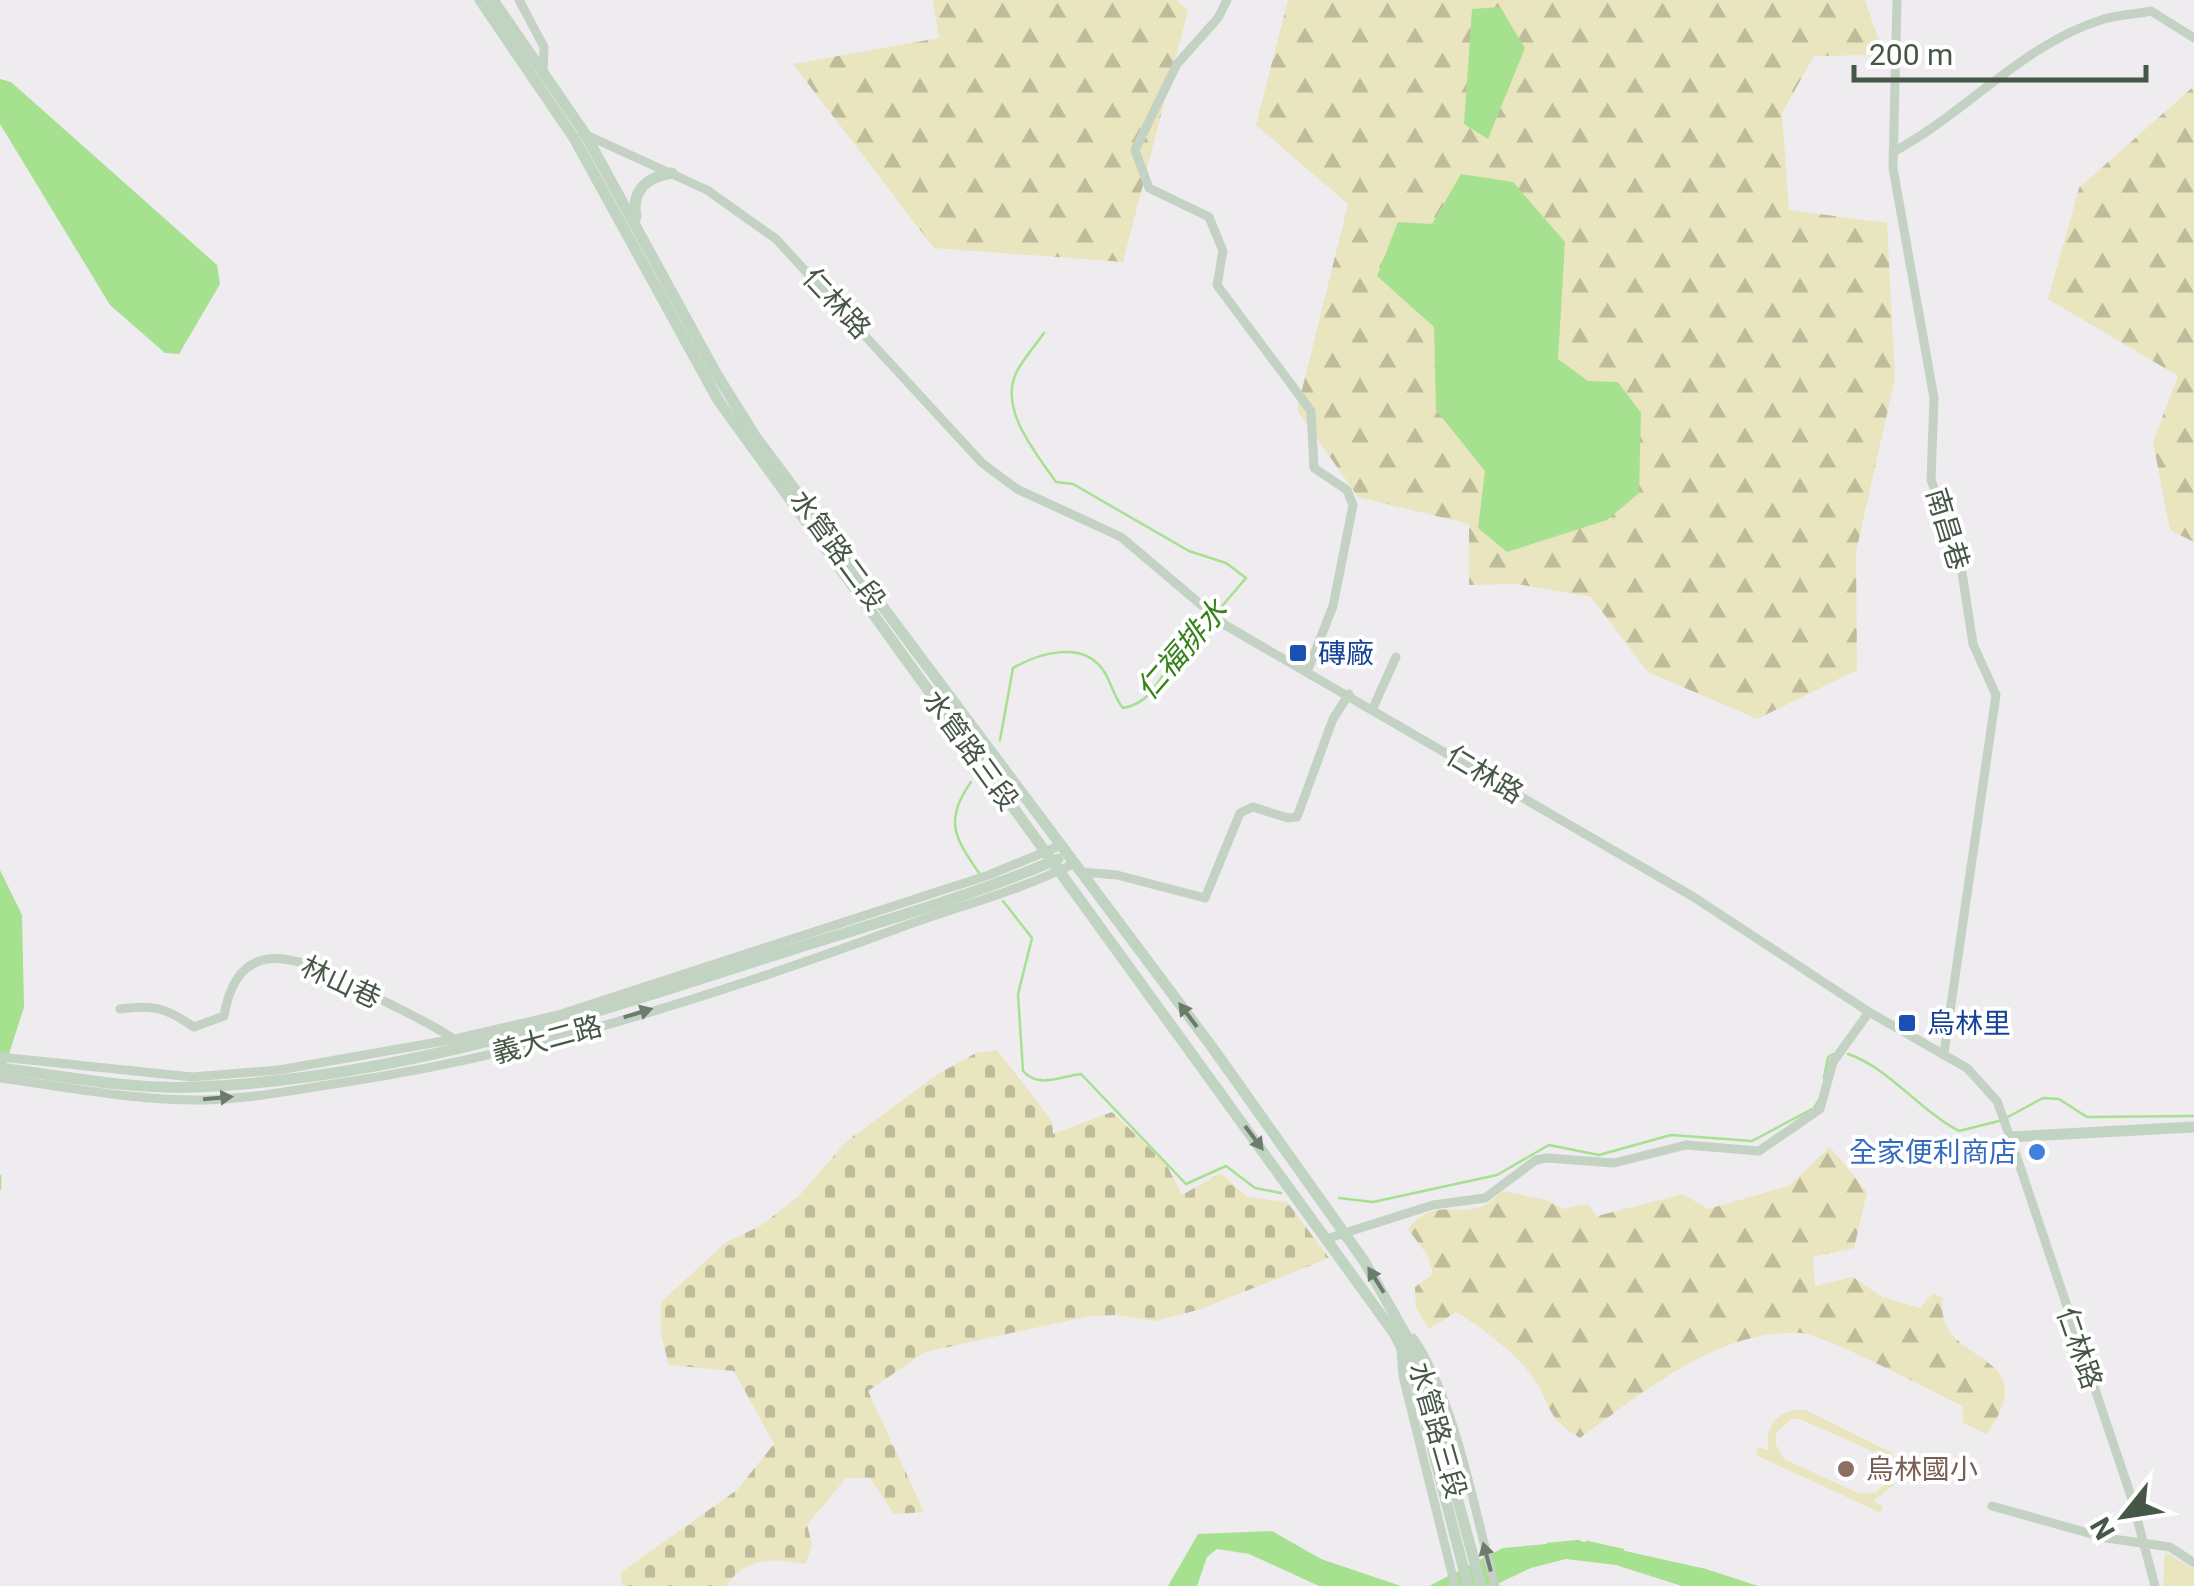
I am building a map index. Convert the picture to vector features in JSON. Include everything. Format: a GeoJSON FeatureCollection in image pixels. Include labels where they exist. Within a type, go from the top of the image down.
{"type":"FeatureCollection","features":[{"type":"Feature","properties":{"kind":"main road"},"geometry":{"type":"LineString","coordinates":[[480,0],[579,134],[638,226]]}},
{"type":"Feature","properties":{"kind":"main road","name":"仁林路"},"geometry":{"type":"LineString","coordinates":[[494,0],[579,134]]}},
{"type":"Feature","properties":{"kind":"main road","name":"水管路三段"},"geometry":{"type":"LineString","coordinates":[[579,134],[718,400],[1329,1238],[1400,1344],[1411,1366],[1455,1540]]}},
{"type":"Feature","properties":{"kind":"main road"},"geometry":{"type":"LineString","coordinates":[[638,226],[635,198],[643,184],[654,176],[672,173]]}},
{"type":"Feature","properties":{"kind":"main road","name":"水管路二段"},"geometry":{"type":"LineString","coordinates":[[638,226],[716,375],[755,436],[1070,859]]}},
{"type":"Feature","properties":{"kind":"main road","name":"水管路三段"},"geometry":{"type":"LineString","coordinates":[[1070,859],[1346,1232],[1405,1326],[1424,1372],[1455,1540]]}},
{"type":"Feature","properties":{"kind":"main road","name":"義大二路"},"geometry":{"type":"LineString","coordinates":[[0,1068],[194,1088],[263,1080],[561,1024],[1070,859]]}},
{"type":"Feature","properties":{"kind":"main road"},"geometry":{"type":"LineString","coordinates":[[2008,1131],[2194,1127]]}},
{"type":"Feature","properties":{"kind":"main road"},"geometry":{"type":"LineString","coordinates":[[1455,1540],[1468,1586]]}},
{"type":"Feature","properties":{"kind":"main road"},"geometry":{"type":"LineString","coordinates":[[1455,1540],[1482,1586]]}},
{"type":"Feature","properties":{"kind":"street"},"geometry":{"type":"LineString","coordinates":[[519,0],[544,47],[543,74]]}},
{"type":"Feature","properties":{"kind":"street"},"geometry":{"type":"LineString","coordinates":[[1227,0],[1218,18],[1177,64],[1135,150],[1149,188],[1209,217],[1224,265],[1217,285],[1310,411],[1314,468],[1347,490],[1353,505],[1333,606],[1308,672]]}},
{"type":"Feature","properties":{"kind":"street","name":"南昌巷"},"geometry":{"type":"LineString","coordinates":[[1897,0],[1893,152],[1934,398],[1931,480],[1959,553],[1973,644],[1996,695],[1944,1053]]}},
{"type":"Feature","properties":{"kind":"street"},"geometry":{"type":"LineString","coordinates":[[1893,152],[1933,130],[1996,79],[2103,20],[2151,11],[2194,38]]}},
{"type":"Feature","properties":{"kind":"street","name":"仁林路"},"geometry":{"type":"LineString","coordinates":[[579,134],[707,190],[776,239],[982,463],[1017,489],[1121,537],[1224,626],[1349,694],[1692,896],[1869,1012],[1944,1053],[1988,1086],[2008,1131],[2144,1541],[2155,1586]]}},
{"type":"Feature","properties":{"kind":"street"},"geometry":{"type":"LineString","coordinates":[[1373,708],[1396,656]]}},
{"type":"Feature","properties":{"kind":"street"},"geometry":{"type":"LineString","coordinates":[[1070,859],[1205,898],[1240,813],[1253,807],[1297,817],[1333,719],[1349,694]]}},
{"type":"Feature","properties":{"kind":"street","name":"義大二路"},"geometry":{"type":"LineString","coordinates":[[0,1057],[119,1083],[220,1098],[384,1077],[534,1046],[818,958],[1052,862]]}},
{"type":"Feature","properties":{"kind":"street","name":"林山巷"},"geometry":{"type":"LineString","coordinates":[[120,1010],[151,1004],[170,1008],[194,1028],[224,1016],[230,984],[243,971],[280,957],[311,962],[456,1043]]}},
{"type":"Feature","properties":{"kind":"street"},"geometry":{"type":"LineString","coordinates":[[1329,1238],[1434,1206],[1485,1198],[1536,1160],[1560,1157],[1614,1164],[1686,1145],[1759,1150],[1820,1109],[1834,1062],[1869,1012]]}},
{"type":"Feature","properties":{"kind":"street"},"geometry":{"type":"LineString","coordinates":[[456,1043],[465,1061]]}},
{"type":"Feature","properties":{"kind":"street","name":"義大二路"},"geometry":{"type":"LineString","coordinates":[[0,1078],[119,1083]]}},
{"type":"Feature","properties":{"kind":"street","name":"水管路三段"},"geometry":{"type":"LineString","coordinates":[[1405,1326],[1429,1361],[1495,1586]]}},
{"type":"Feature","properties":{"kind":"street"},"geometry":{"type":"LineString","coordinates":[[1992,1506],[2106,1538],[2170,1547],[2194,1563]]}},
{"type":"Feature","properties":{"kind":"street"},"geometry":{"type":"LineString","coordinates":[[1455,1540],[1455,1586]]}},
{"type":"Feature","properties":{"kind":"green space"},"geometry":{"type":"Polygon","coordinates":[[[933,0],[1176,0],[1188,10],[1123,262],[934,248],[793,64],[939,38],[933,0]]]}},
{"type":"Feature","properties":{"kind":"green space"},"geometry":{"type":"Polygon","coordinates":[[[1288,0],[1865,0],[1884,55],[1814,56],[1782,113],[1789,210],[1887,223],[1895,378],[1856,552],[1857,670],[1757,719],[1648,672],[1591,597],[1517,584],[1469,585],[1469,524],[1358,497],[1297,410],[1348,204],[1256,125],[1288,0]]]}},
{"type":"Feature","properties":{"kind":"green space"},"geometry":{"type":"Polygon","coordinates":[[[2194,86],[2194,542],[2170,530],[2153,442],[2178,376],[2048,299],[2079,188],[2194,86]]]}},
{"type":"Feature","properties":{"kind":"green space"},"geometry":{"type":"Polygon","coordinates":[[[997,1050],[1052,1121],[1053,1134],[1112,1112],[1166,1164],[1182,1195],[1221,1173],[1247,1197],[1287,1202],[1329,1258],[1198,1310],[1155,1321],[1117,1315],[1089,1316],[925,1352],[868,1391],[924,1512],[894,1514],[870,1478],[846,1478],[807,1525],[812,1544],[806,1564],[783,1561],[751,1565],[726,1586],[623,1586],[620,1573],[737,1490],[774,1444],[734,1371],[669,1365],[661,1335],[661,1302],[725,1243],[760,1226],[798,1197],[847,1141],[938,1074],[976,1053],[997,1050]]]}},
{"type":"Feature","properties":{"kind":"green space"},"geometry":{"type":"Polygon","coordinates":[[[1830,1147],[1867,1192],[1854,1248],[1813,1257],[1815,1286],[1853,1277],[1882,1297],[1920,1308],[1933,1293],[1943,1298],[1944,1320],[1954,1336],[1997,1371],[2004,1385],[2002,1406],[1987,1434],[1963,1423],[1963,1406],[1854,1353],[1800,1333],[1740,1341],[1711,1353],[1656,1384],[1580,1438],[1559,1422],[1529,1372],[1495,1339],[1456,1312],[1429,1329],[1416,1308],[1415,1287],[1433,1274],[1428,1256],[1408,1229],[1427,1213],[1483,1206],[1503,1191],[1546,1200],[1563,1209],[1587,1204],[1597,1216],[1683,1194],[1708,1209],[1789,1186],[1830,1147]]]}},
{"type":"Feature","properties":{"kind":"green space"},"geometry":{"type":"Polygon","coordinates":[[[1806,1410],[1892,1453],[1896,1465],[1893,1486],[1873,1501],[1883,1506],[1881,1513],[1756,1455],[1758,1447],[1769,1451],[1772,1424],[1787,1412],[1806,1410]],[[1791,1419],[1776,1433],[1776,1445],[1784,1459],[1860,1494],[1876,1492],[1885,1483],[1887,1466],[1881,1455],[1800,1419],[1791,1419]]]}},
{"type":"Feature","properties":{"kind":"green space"},"geometry":{"type":"Polygon","coordinates":[[[2165,1552],[2194,1569],[2194,1586],[2163,1586],[2165,1552]]]}},
{"type":"Feature","properties":{"kind":"shaded area"},"geometry":{"type":"Polygon","coordinates":[[[1500,7],[1525,48],[1488,139],[1464,124],[1472,9],[1500,7]]]}},
{"type":"Feature","properties":{"kind":"shaded area"},"geometry":{"type":"Polygon","coordinates":[[[0,79],[11,82],[217,265],[220,284],[179,354],[165,353],[110,305],[0,124],[0,79]]]}},
{"type":"Feature","properties":{"kind":"shaded area"},"geometry":{"type":"Polygon","coordinates":[[[1461,174],[1513,182],[1565,242],[1558,359],[1588,381],[1618,382],[1641,413],[1639,493],[1607,520],[1507,552],[1478,528],[1485,471],[1436,410],[1434,327],[1377,276],[1398,222],[1432,224],[1461,174]]]}},
{"type":"Feature","properties":{"kind":"shaded area"},"geometry":{"type":"Polygon","coordinates":[[[0,870],[22,915],[24,1007],[0,1082],[0,870]]]}},
{"type":"Feature","properties":{"kind":"shaded area"},"geometry":{"type":"Polygon","coordinates":[[[1272,1531],[1321,1559],[1401,1586],[1319,1586],[1249,1554],[1217,1549],[1207,1557],[1197,1586],[1168,1586],[1198,1534],[1272,1531]]]}},
{"type":"Feature","properties":{"kind":"shaded area"},"geometry":{"type":"Polygon","coordinates":[[[1580,1541],[1706,1569],[1758,1586],[1682,1586],[1616,1565],[1566,1559],[1531,1568],[1493,1586],[1429,1586],[1503,1548],[1580,1541]]]}},
{"type":"Feature","properties":{"kind":"waterway","name":"仁福排水"},"geometry":{"type":"LineString","coordinates":[[1044,333],[1016,373],[1012,387],[1016,416],[1030,445],[1056,482],[1073,484],[1189,551],[1226,563],[1246,578],[1217,612]]}},
{"type":"Feature","properties":{"kind":"waterway","name":"仁福排水"},"geometry":{"type":"LineString","coordinates":[[1000,740],[1013,668],[1048,654],[1086,656],[1105,673],[1123,708],[1149,694],[1178,653],[1212,618]]}},
{"type":"Feature","properties":{"kind":"waterway","name":"仁福排水"},"geometry":{"type":"LineString","coordinates":[[971,782],[955,818],[958,838],[979,873]]}},
{"type":"Feature","properties":{"kind":"waterway","name":"仁福排水"},"geometry":{"type":"LineString","coordinates":[[1003,901],[1032,938],[1018,994],[1023,1071],[1043,1080],[1081,1074],[1186,1184],[1226,1166],[1255,1188],[1281,1193]]}},
{"type":"Feature","properties":{"kind":"waterway","name":"仁福排水"},"geometry":{"type":"LineString","coordinates":[[1824,1078],[1828,1057],[1833,1054]]}},
{"type":"Feature","properties":{"kind":"waterway","name":"仁福排水"},"geometry":{"type":"LineString","coordinates":[[1848,1054],[1877,1069],[1959,1131],[1999,1121]]}},
{"type":"Feature","properties":{"kind":"waterway","name":"仁福排水"},"geometry":{"type":"LineString","coordinates":[[2006,1118],[2043,1098],[2059,1099],[2087,1117],[2194,1116]]}},
{"type":"Feature","properties":{"kind":"waterway","name":"仁福排水"},"geometry":{"type":"LineString","coordinates":[[1339,1198],[1373,1202],[1497,1175],[1549,1145],[1599,1155],[1671,1135],[1752,1141],[1814,1108],[1819,1100]]}},
{"type":"Feature","properties":{"kind":"waterway"},"geometry":{"type":"LineString","coordinates":[[0,1176],[0,1189]]}},
{"type":"Feature","properties":{"kind":"waterway"},"geometry":{"type":"LineString","coordinates":[[1548,1544],[1579,1541]]}},
{"type":"Feature","properties":{"kind":"waterway"},"geometry":{"type":"LineString","coordinates":[[1587,1542],[1623,1550]]}},
{"type":"Feature","properties":{"kind":"place","name":"磚廠"},"geometry":{"type":"Point","coordinates":[1298,653]}},
{"type":"Feature","properties":{"kind":"place","name":"烏林里"},"geometry":{"type":"Point","coordinates":[1907,1023]}},
{"type":"Feature","properties":{"kind":"place","name":"全家便利商店"},"geometry":{"type":"Point","coordinates":[2037,1152]}},
{"type":"Feature","properties":{"kind":"place","name":"烏林國小"},"geometry":{"type":"Point","coordinates":[1846,1469]}}]}
